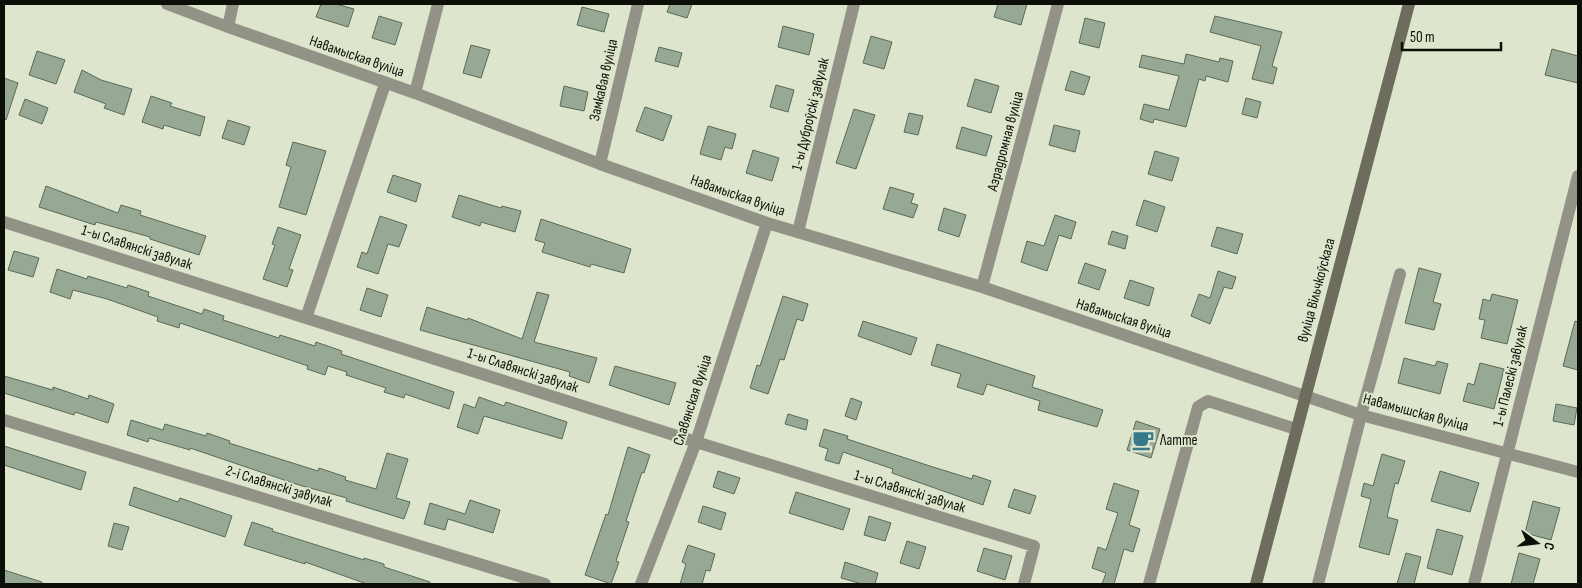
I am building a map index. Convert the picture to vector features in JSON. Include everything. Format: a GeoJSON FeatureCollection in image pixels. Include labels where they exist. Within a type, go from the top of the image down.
{"type":"FeatureCollection","features":[{"type":"Feature","properties":{"kind":"main road","name":"вуліца Вільчкоўскага"},"geometry":{"type":"LineString","coordinates":[[1256,584],[1304,396],[1409,4]]}},
{"type":"Feature","properties":{"kind":"street","name":"Навамыская вуліца"},"geometry":{"type":"LineString","coordinates":[[168,4],[228,28],[415,93],[600,164],[767,222],[982,287],[1304,396]]}},
{"type":"Feature","properties":{"kind":"street"},"geometry":{"type":"LineString","coordinates":[[228,28],[233,4]]}},
{"type":"Feature","properties":{"kind":"street"},"geometry":{"type":"LineString","coordinates":[[415,93],[438,4]]}},
{"type":"Feature","properties":{"kind":"street","name":"Замкавая вуліца"},"geometry":{"type":"LineString","coordinates":[[600,164],[638,4]]}},
{"type":"Feature","properties":{"kind":"street","name":"1-ы Дуброўскі завулак"},"geometry":{"type":"LineString","coordinates":[[798,232],[854,4]]}},
{"type":"Feature","properties":{"kind":"street","name":"Аэрадромная вуліца"},"geometry":{"type":"LineString","coordinates":[[982,287],[1058,4]]}},
{"type":"Feature","properties":{"kind":"street"},"geometry":{"type":"LineString","coordinates":[[306,318],[385,84]]}},
{"type":"Feature","properties":{"kind":"street","name":"1-ы Палескі завулак"},"geometry":{"type":"LineString","coordinates":[[1474,584],[1578,176]]}},
{"type":"Feature","properties":{"kind":"street","name":"1-ы Славянскі завулак"},"geometry":{"type":"LineString","coordinates":[[4,222],[696,442],[1034,546],[1024,584]]}},
{"type":"Feature","properties":{"kind":"street","name":"Славянская вуліца"},"geometry":{"type":"LineString","coordinates":[[641,584],[696,442],[767,222]]}},
{"type":"Feature","properties":{"kind":"street"},"geometry":{"type":"LineString","coordinates":[[1318,584],[1361,415],[1400,274]]}},
{"type":"Feature","properties":{"kind":"street","name":"Навамышская вуліца"},"geometry":{"type":"LineString","coordinates":[[1304,396],[1361,415],[1578,472]]}},
{"type":"Feature","properties":{"kind":"street"},"geometry":{"type":"LineString","coordinates":[[1149,584],[1198,407],[1208,401],[1296,429]]}},
{"type":"Feature","properties":{"kind":"street","name":"2-і Славянскі завулак"},"geometry":{"type":"LineString","coordinates":[[4,420],[545,584]]}},
{"type":"Feature","properties":{"kind":"building"},"geometry":{"type":"Polygon","coordinates":[[[321,4],[336,4],[354,9],[348,27],[316,17],[321,4]]]}},
{"type":"Feature","properties":{"kind":"building"},"geometry":{"type":"Polygon","coordinates":[[[670,4],[692,4],[687,18],[667,12],[670,4]]]}},
{"type":"Feature","properties":{"kind":"building"},"geometry":{"type":"Polygon","coordinates":[[[998,4],[1027,4],[1021,25],[994,17],[998,4]]]}},
{"type":"Feature","properties":{"kind":"building"},"geometry":{"type":"Polygon","coordinates":[[[582,7],[609,14],[604,32],[577,25],[582,7]]]}},
{"type":"Feature","properties":{"kind":"building"},"geometry":{"type":"Polygon","coordinates":[[[379,16],[402,23],[395,45],[372,38],[379,16]]]}},
{"type":"Feature","properties":{"kind":"building"},"geometry":{"type":"Polygon","coordinates":[[[1215,16],[1282,32],[1272,66],[1277,68],[1273,84],[1252,79],[1261,46],[1210,32],[1215,16]]]}},
{"type":"Feature","properties":{"kind":"building"},"geometry":{"type":"Polygon","coordinates":[[[1085,18],[1105,23],[1099,48],[1079,43],[1085,18]]]}},
{"type":"Feature","properties":{"kind":"building"},"geometry":{"type":"Polygon","coordinates":[[[783,26],[814,34],[809,55],[778,47],[783,26]]]}},
{"type":"Feature","properties":{"kind":"building"},"geometry":{"type":"Polygon","coordinates":[[[871,36],[892,42],[884,69],[863,63],[871,36]]]}},
{"type":"Feature","properties":{"kind":"building"},"geometry":{"type":"Polygon","coordinates":[[[471,45],[490,50],[481,78],[463,73],[471,45]]]}},
{"type":"Feature","properties":{"kind":"building"},"geometry":{"type":"Polygon","coordinates":[[[659,47],[682,53],[678,67],[655,61],[659,47]]]}},
{"type":"Feature","properties":{"kind":"building"},"geometry":{"type":"Polygon","coordinates":[[[1552,49],[1578,56],[1578,83],[1545,75],[1552,49]]]}},
{"type":"Feature","properties":{"kind":"building"},"geometry":{"type":"Polygon","coordinates":[[[37,51],[65,60],[56,84],[29,75],[37,51]]]}},
{"type":"Feature","properties":{"kind":"building"},"geometry":{"type":"Polygon","coordinates":[[[1186,54],[1219,62],[1220,58],[1233,61],[1228,82],[1206,76],[1205,81],[1199,79],[1186,127],[1154,119],[1153,123],[1140,119],[1144,104],[1169,110],[1179,76],[1139,67],[1142,55],[1184,64],[1186,54]]]}},
{"type":"Feature","properties":{"kind":"building"},"geometry":{"type":"Polygon","coordinates":[[[82,70],[101,80],[132,89],[124,115],[104,108],[106,104],[74,92],[82,70]]]}},
{"type":"Feature","properties":{"kind":"building"},"geometry":{"type":"Polygon","coordinates":[[[1071,71],[1090,77],[1084,95],[1065,90],[1071,71]]]}},
{"type":"Feature","properties":{"kind":"building"},"geometry":{"type":"Polygon","coordinates":[[[4,78],[18,83],[6,120],[4,119],[4,78]]]}},
{"type":"Feature","properties":{"kind":"building"},"geometry":{"type":"Polygon","coordinates":[[[975,79],[999,86],[991,113],[967,106],[975,79]]]}},
{"type":"Feature","properties":{"kind":"building"},"geometry":{"type":"Polygon","coordinates":[[[776,85],[794,90],[788,112],[770,107],[776,85]]]}},
{"type":"Feature","properties":{"kind":"building"},"geometry":{"type":"Polygon","coordinates":[[[564,86],[588,92],[584,111],[560,106],[564,86]]]}},
{"type":"Feature","properties":{"kind":"building"},"geometry":{"type":"Polygon","coordinates":[[[151,96],[172,103],[170,106],[205,117],[200,136],[164,125],[163,129],[142,122],[151,96]]]}},
{"type":"Feature","properties":{"kind":"building"},"geometry":{"type":"Polygon","coordinates":[[[1246,98],[1261,102],[1257,118],[1242,114],[1246,98]]]}},
{"type":"Feature","properties":{"kind":"building"},"geometry":{"type":"Polygon","coordinates":[[[25,99],[48,108],[42,124],[19,115],[25,99]]]}},
{"type":"Feature","properties":{"kind":"building"},"geometry":{"type":"Polygon","coordinates":[[[645,107],[672,116],[663,141],[636,131],[645,107]]]}},
{"type":"Feature","properties":{"kind":"building"},"geometry":{"type":"Polygon","coordinates":[[[854,109],[875,115],[856,169],[836,163],[854,109]]]}},
{"type":"Feature","properties":{"kind":"building"},"geometry":{"type":"Polygon","coordinates":[[[909,113],[923,116],[918,135],[904,132],[909,113]]]}},
{"type":"Feature","properties":{"kind":"building"},"geometry":{"type":"Polygon","coordinates":[[[228,120],[250,127],[244,145],[222,138],[228,120]]]}},
{"type":"Feature","properties":{"kind":"building"},"geometry":{"type":"Polygon","coordinates":[[[1054,125],[1080,131],[1075,152],[1049,145],[1054,125]]]}},
{"type":"Feature","properties":{"kind":"building"},"geometry":{"type":"Polygon","coordinates":[[[708,126],[736,134],[732,149],[725,147],[721,160],[700,154],[708,126]]]}},
{"type":"Feature","properties":{"kind":"building"},"geometry":{"type":"Polygon","coordinates":[[[962,127],[992,136],[986,156],[956,148],[962,127]]]}},
{"type":"Feature","properties":{"kind":"building"},"geometry":{"type":"Polygon","coordinates":[[[293,142],[326,151],[306,215],[279,207],[291,167],[286,165],[293,142]]]}},
{"type":"Feature","properties":{"kind":"building"},"geometry":{"type":"Polygon","coordinates":[[[753,150],[779,158],[772,181],[746,173],[753,150]]]}},
{"type":"Feature","properties":{"kind":"building"},"geometry":{"type":"Polygon","coordinates":[[[1155,151],[1179,158],[1172,181],[1148,174],[1155,151]]]}},
{"type":"Feature","properties":{"kind":"building"},"geometry":{"type":"Polygon","coordinates":[[[393,175],[421,184],[416,202],[387,192],[393,175]]]}},
{"type":"Feature","properties":{"kind":"building"},"geometry":{"type":"Polygon","coordinates":[[[46,186],[118,213],[121,205],[141,211],[140,215],[206,236],[199,255],[150,239],[150,237],[96,222],[95,225],[39,207],[46,186]]]}},
{"type":"Feature","properties":{"kind":"building"},"geometry":{"type":"Polygon","coordinates":[[[890,187],[914,194],[911,203],[918,205],[913,218],[883,209],[890,187]]]}},
{"type":"Feature","properties":{"kind":"building"},"geometry":{"type":"Polygon","coordinates":[[[459,195],[501,208],[502,206],[521,211],[515,232],[481,222],[480,226],[452,217],[459,195]]]}},
{"type":"Feature","properties":{"kind":"building"},"geometry":{"type":"Polygon","coordinates":[[[1144,200],[1165,207],[1157,232],[1136,225],[1144,200]]]}},
{"type":"Feature","properties":{"kind":"building"},"geometry":{"type":"Polygon","coordinates":[[[944,208],[966,215],[959,237],[938,230],[944,208]]]}},
{"type":"Feature","properties":{"kind":"building"},"geometry":{"type":"Polygon","coordinates":[[[1055,215],[1076,222],[1071,239],[1059,235],[1047,271],[1021,262],[1027,241],[1044,246],[1055,215]]]}},
{"type":"Feature","properties":{"kind":"building"},"geometry":{"type":"Polygon","coordinates":[[[380,216],[407,225],[399,247],[388,244],[378,274],[357,267],[362,252],[367,254],[380,216]]]}},
{"type":"Feature","properties":{"kind":"building"},"geometry":{"type":"Polygon","coordinates":[[[541,219],[631,249],[624,273],[591,264],[590,267],[542,252],[545,243],[535,240],[541,219]]]}},
{"type":"Feature","properties":{"kind":"building"},"geometry":{"type":"Polygon","coordinates":[[[278,227],[301,235],[289,269],[293,270],[287,287],[263,279],[275,245],[272,244],[278,227]]]}},
{"type":"Feature","properties":{"kind":"building"},"geometry":{"type":"Polygon","coordinates":[[[1217,227],[1243,234],[1237,254],[1211,246],[1217,227]]]}},
{"type":"Feature","properties":{"kind":"building"},"geometry":{"type":"Polygon","coordinates":[[[1112,231],[1128,236],[1125,249],[1108,244],[1112,231]]]}},
{"type":"Feature","properties":{"kind":"building"},"geometry":{"type":"Polygon","coordinates":[[[14,251],[39,258],[33,277],[8,270],[14,251]]]}},
{"type":"Feature","properties":{"kind":"building"},"geometry":{"type":"Polygon","coordinates":[[[1085,263],[1106,270],[1099,290],[1078,283],[1085,263]]]}},
{"type":"Feature","properties":{"kind":"building"},"geometry":{"type":"Polygon","coordinates":[[[1419,268],[1441,274],[1433,302],[1441,304],[1434,330],[1405,323],[1419,268]]]}},
{"type":"Feature","properties":{"kind":"building"},"geometry":{"type":"Polygon","coordinates":[[[57,269],[87,279],[88,276],[127,288],[128,285],[149,292],[148,296],[202,314],[204,309],[224,316],[223,320],[279,338],[280,335],[315,346],[316,342],[342,351],[341,354],[454,392],[449,409],[405,394],[404,398],[384,392],[386,388],[346,375],[347,372],[328,366],[325,375],[307,369],[308,366],[180,323],[179,328],[157,321],[158,317],[107,299],[73,290],[70,299],[50,292],[57,269]]]}},
{"type":"Feature","properties":{"kind":"building"},"geometry":{"type":"Polygon","coordinates":[[[1218,271],[1236,277],[1232,289],[1224,287],[1210,324],[1191,316],[1199,294],[1210,298],[1218,271]]]}},
{"type":"Feature","properties":{"kind":"building"},"geometry":{"type":"Polygon","coordinates":[[[1130,280],[1154,288],[1149,306],[1124,298],[1130,280]]]}},
{"type":"Feature","properties":{"kind":"building"},"geometry":{"type":"Polygon","coordinates":[[[367,288],[388,295],[381,317],[360,310],[367,288]]]}},
{"type":"Feature","properties":{"kind":"building"},"geometry":{"type":"Polygon","coordinates":[[[537,292],[549,295],[534,342],[597,358],[589,383],[569,376],[570,372],[420,330],[427,307],[467,320],[468,318],[522,339],[537,292]]]}},
{"type":"Feature","properties":{"kind":"building"},"geometry":{"type":"Polygon","coordinates":[[[1492,294],[1518,300],[1507,344],[1481,338],[1485,320],[1479,319],[1483,299],[1490,301],[1492,294]]]}},
{"type":"Feature","properties":{"kind":"building"},"geometry":{"type":"Polygon","coordinates":[[[783,296],[808,304],[803,321],[797,319],[784,360],[780,359],[768,394],[750,388],[757,365],[760,366],[783,296]]]}},
{"type":"Feature","properties":{"kind":"building"},"geometry":{"type":"Polygon","coordinates":[[[863,321],[917,338],[911,355],[858,336],[863,321]]]}},
{"type":"Feature","properties":{"kind":"building"},"geometry":{"type":"Polygon","coordinates":[[[1575,321],[1578,322],[1578,370],[1563,366],[1575,321]]]}},
{"type":"Feature","properties":{"kind":"building"},"geometry":{"type":"Polygon","coordinates":[[[937,344],[1035,376],[1032,387],[1103,410],[1097,427],[1038,410],[1040,401],[987,384],[983,395],[957,387],[961,374],[931,365],[937,344]]]}},
{"type":"Feature","properties":{"kind":"building"},"geometry":{"type":"Polygon","coordinates":[[[1404,358],[1435,366],[1437,361],[1448,364],[1440,394],[1398,383],[1404,358]]]}},
{"type":"Feature","properties":{"kind":"building"},"geometry":{"type":"Polygon","coordinates":[[[1480,363],[1504,369],[1494,409],[1463,401],[1468,383],[1474,385],[1480,363]]]}},
{"type":"Feature","properties":{"kind":"building"},"geometry":{"type":"Polygon","coordinates":[[[615,366],[676,383],[669,405],[609,385],[615,366]]]}},
{"type":"Feature","properties":{"kind":"building"},"geometry":{"type":"Polygon","coordinates":[[[4,376],[53,390],[53,387],[88,399],[89,395],[114,404],[108,423],[75,412],[74,415],[4,393],[4,376]]]}},
{"type":"Feature","properties":{"kind":"building"},"geometry":{"type":"Polygon","coordinates":[[[479,397],[504,406],[506,402],[567,422],[562,439],[484,416],[478,434],[457,427],[464,404],[475,408],[479,397]]]}},
{"type":"Feature","properties":{"kind":"building"},"geometry":{"type":"Polygon","coordinates":[[[851,398],[862,402],[856,420],[845,416],[851,398]]]}},
{"type":"Feature","properties":{"kind":"building"},"geometry":{"type":"Polygon","coordinates":[[[1556,404],[1577,408],[1574,425],[1553,421],[1556,404]]]}},
{"type":"Feature","properties":{"kind":"building"},"geometry":{"type":"Polygon","coordinates":[[[788,414],[808,420],[806,430],[785,424],[788,414]]]}},
{"type":"Feature","properties":{"kind":"building"},"geometry":{"type":"Polygon","coordinates":[[[131,420],[163,430],[165,424],[206,436],[207,433],[230,441],[229,443],[318,471],[319,468],[346,477],[345,480],[376,489],[387,453],[408,459],[396,498],[410,502],[404,519],[346,501],[347,498],[299,485],[190,448],[190,450],[149,438],[148,442],[127,435],[131,420]]]}},
{"type":"Feature","properties":{"kind":"building","name":"Латте"},"geometry":{"type":"Polygon","coordinates":[[[1136,421],[1160,429],[1151,458],[1127,450],[1136,421]]]}},
{"type":"Feature","properties":{"kind":"building"},"geometry":{"type":"Polygon","coordinates":[[[824,429],[848,436],[847,439],[933,467],[972,479],[973,475],[991,481],[983,505],[892,473],[893,469],[843,452],[839,464],[825,460],[828,449],[819,446],[824,429]]]}},
{"type":"Feature","properties":{"kind":"building"},"geometry":{"type":"Polygon","coordinates":[[[4,446],[86,472],[81,490],[4,465],[4,446]]]}},
{"type":"Feature","properties":{"kind":"building"},"geometry":{"type":"Polygon","coordinates":[[[628,447],[650,455],[644,473],[642,472],[626,521],[629,522],[616,561],[619,562],[611,584],[585,575],[606,514],[608,515],[628,447]]]}},
{"type":"Feature","properties":{"kind":"building"},"geometry":{"type":"Polygon","coordinates":[[[1382,454],[1405,461],[1398,484],[1395,483],[1387,517],[1398,520],[1389,555],[1359,547],[1371,499],[1361,496],[1364,483],[1373,486],[1382,454]]]}},
{"type":"Feature","properties":{"kind":"building"},"geometry":{"type":"Polygon","coordinates":[[[718,471],[740,478],[734,494],[713,487],[718,471]]]}},
{"type":"Feature","properties":{"kind":"building"},"geometry":{"type":"Polygon","coordinates":[[[1440,471],[1479,483],[1470,512],[1431,501],[1440,471]]]}},
{"type":"Feature","properties":{"kind":"building"},"geometry":{"type":"Polygon","coordinates":[[[1114,483],[1139,491],[1129,525],[1140,529],[1133,552],[1124,549],[1114,584],[1102,584],[1106,573],[1092,568],[1098,547],[1106,550],[1118,513],[1106,509],[1114,483]]]}},
{"type":"Feature","properties":{"kind":"building"},"geometry":{"type":"Polygon","coordinates":[[[134,487],[178,502],[180,498],[232,516],[225,537],[129,505],[134,487]]]}},
{"type":"Feature","properties":{"kind":"building"},"geometry":{"type":"Polygon","coordinates":[[[1014,489],[1036,496],[1030,514],[1008,507],[1014,489]]]}},
{"type":"Feature","properties":{"kind":"building"},"geometry":{"type":"Polygon","coordinates":[[[796,492],[850,509],[843,530],[789,513],[796,492]]]}},
{"type":"Feature","properties":{"kind":"building"},"geometry":{"type":"Polygon","coordinates":[[[470,500],[500,510],[493,533],[448,519],[445,530],[424,524],[430,503],[465,514],[470,500]]]}},
{"type":"Feature","properties":{"kind":"building"},"geometry":{"type":"Polygon","coordinates":[[[1533,501],[1560,508],[1551,540],[1525,533],[1533,501]]]}},
{"type":"Feature","properties":{"kind":"building"},"geometry":{"type":"Polygon","coordinates":[[[703,506],[726,513],[721,530],[698,522],[703,506]]]}},
{"type":"Feature","properties":{"kind":"building"},"geometry":{"type":"Polygon","coordinates":[[[869,516],[891,523],[885,541],[864,535],[869,516]]]}},
{"type":"Feature","properties":{"kind":"building"},"geometry":{"type":"Polygon","coordinates":[[[252,522],[273,529],[272,531],[364,560],[364,558],[384,564],[384,567],[430,582],[430,584],[367,584],[305,562],[305,564],[244,545],[252,522]]]}},
{"type":"Feature","properties":{"kind":"building"},"geometry":{"type":"Polygon","coordinates":[[[114,523],[129,527],[122,550],[108,546],[114,523]]]}},
{"type":"Feature","properties":{"kind":"building"},"geometry":{"type":"Polygon","coordinates":[[[1437,529],[1463,536],[1452,575],[1427,568],[1437,529]]]}},
{"type":"Feature","properties":{"kind":"building"},"geometry":{"type":"Polygon","coordinates":[[[907,541],[926,547],[919,569],[900,563],[907,541]]]}},
{"type":"Feature","properties":{"kind":"building"},"geometry":{"type":"Polygon","coordinates":[[[688,545],[715,554],[710,571],[706,570],[702,584],[680,584],[686,564],[682,562],[688,545]]]}},
{"type":"Feature","properties":{"kind":"building"},"geometry":{"type":"Polygon","coordinates":[[[984,548],[1012,556],[1005,580],[977,571],[984,548]]]}},
{"type":"Feature","properties":{"kind":"building"},"geometry":{"type":"Polygon","coordinates":[[[1406,553],[1421,557],[1414,584],[1397,584],[1406,553]]]}},
{"type":"Feature","properties":{"kind":"building"},"geometry":{"type":"Polygon","coordinates":[[[1519,553],[1540,559],[1533,584],[1511,584],[1519,553]]]}},
{"type":"Feature","properties":{"kind":"building"},"geometry":{"type":"Polygon","coordinates":[[[845,562],[878,573],[875,584],[862,584],[841,578],[845,562]]]}},
{"type":"Feature","properties":{"kind":"building"},"geometry":{"type":"Polygon","coordinates":[[[4,570],[42,582],[42,584],[4,584],[4,570]]]}},
{"type":"Feature","properties":{"kind":"place","name":"Латте"},"geometry":{"type":"Point","coordinates":[1143,440]}}]}
